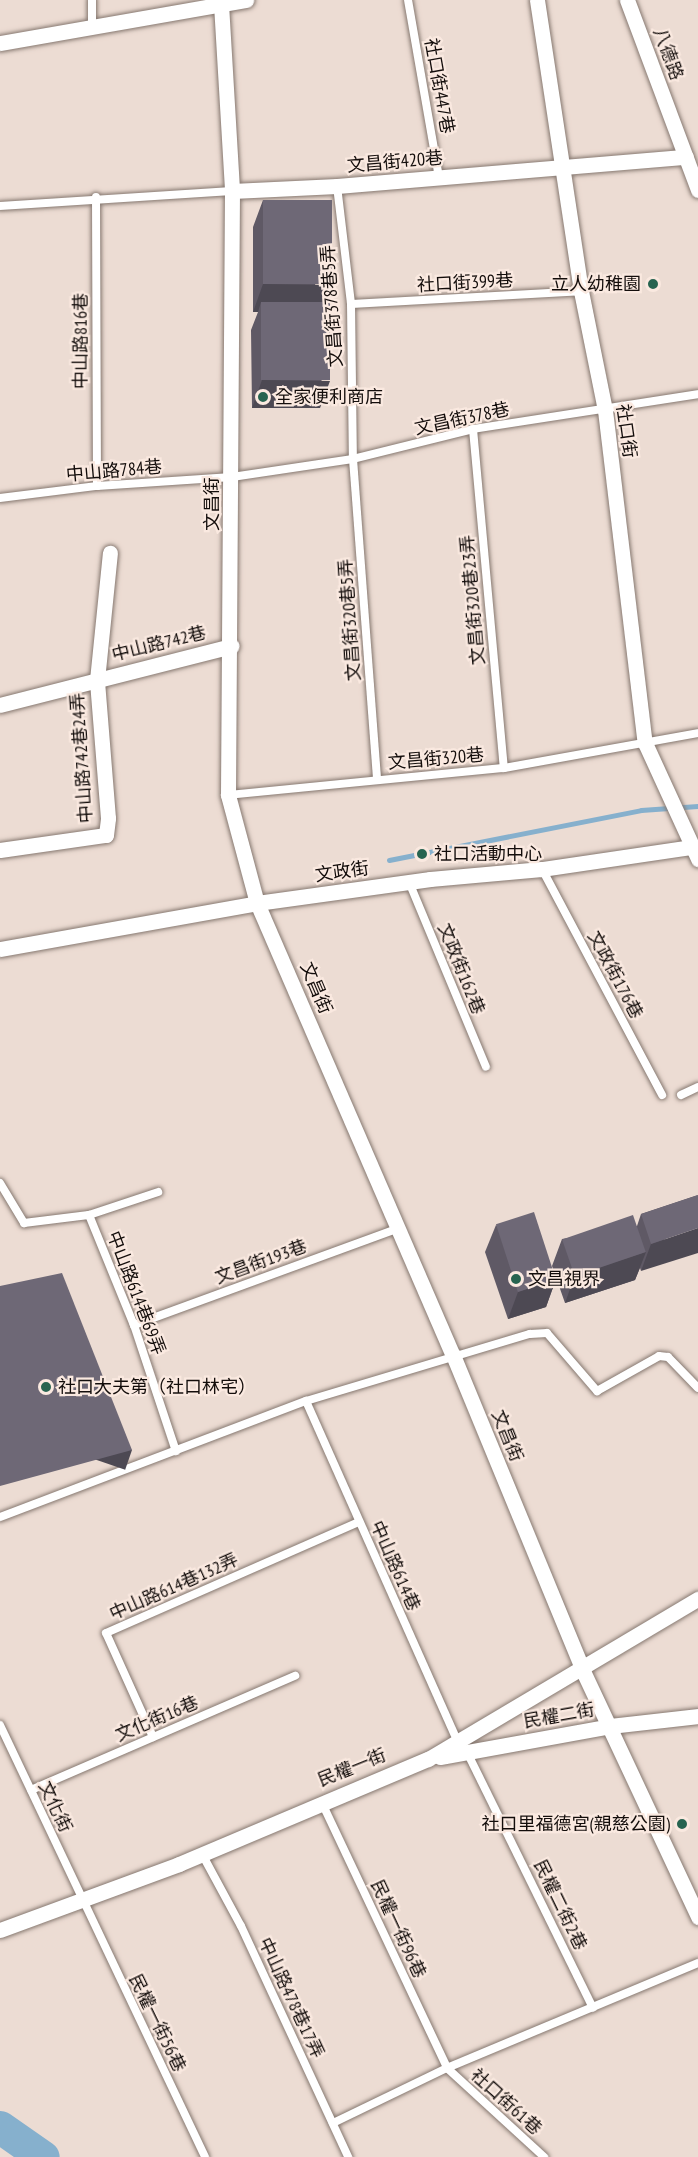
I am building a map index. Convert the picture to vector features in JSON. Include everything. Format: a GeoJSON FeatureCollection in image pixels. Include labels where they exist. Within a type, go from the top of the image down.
{"type":"FeatureCollection","features":[{"type":"Feature","properties":{"kind":"street"},"geometry":{"type":"LineString","coordinates":[[0,43],[243,0]]}},
{"type":"Feature","properties":{"kind":"street","name":"社口街"},"geometry":{"type":"LineString","coordinates":[[537,0],[581,291],[605,410],[645,743],[695,853]]}},
{"type":"Feature","properties":{"kind":"street","name":"八德路"},"geometry":{"type":"LineString","coordinates":[[627,0],[698,190]]}},
{"type":"Feature","properties":{"kind":"street","name":"文昌街"},"geometry":{"type":"LineString","coordinates":[[221,4],[232,191],[231,646],[228,795],[257,903],[453,1355],[582,1671],[610,1726],[698,1917]]}},
{"type":"Feature","properties":{"kind":"street","name":"文昌街420巷"},"geometry":{"type":"LineString","coordinates":[[232,191],[337,186],[686,157]]}},
{"type":"Feature","properties":{"kind":"street","name":"中山路742巷"},"geometry":{"type":"LineString","coordinates":[[96,680],[110,553]]}},
{"type":"Feature","properties":{"kind":"street","name":"中山路742巷"},"geometry":{"type":"LineString","coordinates":[[0,705],[231,646]]}},
{"type":"Feature","properties":{"kind":"street","name":"中山路742巷24弄"},"geometry":{"type":"LineString","coordinates":[[0,850],[106,835],[108,818],[96,680]]}},
{"type":"Feature","properties":{"kind":"street","name":"文政街"},"geometry":{"type":"LineString","coordinates":[[0,949],[257,903],[410,882],[695,853]]}},
{"type":"Feature","properties":{"kind":"street","name":"民權一街"},"geometry":{"type":"LineString","coordinates":[[0,1930],[82,1902],[202,1854],[322,1802],[463,1747],[698,1599]]}},
{"type":"Feature","properties":{"kind":"street","name":"民權二街"},"geometry":{"type":"LineString","coordinates":[[463,1747],[698,1716]]}},
{"type":"Feature","properties":{"kind":"lane"},"geometry":{"type":"LineString","coordinates":[[92,0],[92,27]]}},
{"type":"Feature","properties":{"kind":"lane","name":"社口街447巷"},"geometry":{"type":"LineString","coordinates":[[408,0],[439,177]]}},
{"type":"Feature","properties":{"kind":"lane","name":"文昌街378巷5弄"},"geometry":{"type":"LineString","coordinates":[[337,186],[351,304],[353,459]]}},
{"type":"Feature","properties":{"kind":"lane"},"geometry":{"type":"LineString","coordinates":[[0,206],[96,197],[232,191]]}},
{"type":"Feature","properties":{"kind":"lane","name":"中山路816巷"},"geometry":{"type":"LineString","coordinates":[[96,197],[97,486]]}},
{"type":"Feature","properties":{"kind":"lane","name":"社口街399巷"},"geometry":{"type":"LineString","coordinates":[[351,304],[581,291]]}},
{"type":"Feature","properties":{"kind":"lane","name":"文昌街378巷"},"geometry":{"type":"LineString","coordinates":[[232,477],[353,459],[473,429],[698,394]]}},
{"type":"Feature","properties":{"kind":"lane","name":"文昌街320巷23弄"},"geometry":{"type":"LineString","coordinates":[[473,429],[504,768]]}},
{"type":"Feature","properties":{"kind":"lane","name":"文昌街320巷5弄"},"geometry":{"type":"LineString","coordinates":[[353,459],[377,779]]}},
{"type":"Feature","properties":{"kind":"lane","name":"中山路784巷"},"geometry":{"type":"LineString","coordinates":[[0,498],[97,486],[232,477]]}},
{"type":"Feature","properties":{"kind":"lane","name":"文昌街320巷"},"geometry":{"type":"LineString","coordinates":[[228,795],[504,768],[698,732]]}},
{"type":"Feature","properties":{"kind":"lane","name":"文政街176巷"},"geometry":{"type":"LineString","coordinates":[[542,870],[662,1095]]}},
{"type":"Feature","properties":{"kind":"lane","name":"文政街162巷"},"geometry":{"type":"LineString","coordinates":[[410,882],[486,1066]]}},
{"type":"Feature","properties":{"kind":"lane"},"geometry":{"type":"LineString","coordinates":[[681,1095],[698,1087]]}},
{"type":"Feature","properties":{"kind":"lane"},"geometry":{"type":"LineString","coordinates":[[0,1183],[24,1223],[89,1215],[158,1192]]}},
{"type":"Feature","properties":{"kind":"lane","name":"中山路614巷69弄"},"geometry":{"type":"LineString","coordinates":[[89,1215],[134,1325],[176,1451]]}},
{"type":"Feature","properties":{"kind":"lane","name":"文昌街193巷"},"geometry":{"type":"LineString","coordinates":[[134,1325],[399,1228]]}},
{"type":"Feature","properties":{"kind":"lane"},"geometry":{"type":"LineString","coordinates":[[0,1517],[306,1401],[453,1355],[530,1334],[547,1333],[597,1391],[659,1356],[668,1357],[698,1388]]}},
{"type":"Feature","properties":{"kind":"lane","name":"中山路614巷"},"geometry":{"type":"LineString","coordinates":[[306,1401],[463,1747]]}},
{"type":"Feature","properties":{"kind":"lane","name":"中山路614巷132弄"},"geometry":{"type":"LineString","coordinates":[[153,1737],[106,1633],[359,1522]]}},
{"type":"Feature","properties":{"kind":"lane","name":"文化街16巷"},"geometry":{"type":"LineString","coordinates":[[31,1790],[295,1676]]}},
{"type":"Feature","properties":{"kind":"lane","name":"文化街"},"geometry":{"type":"LineString","coordinates":[[0,1725],[82,1902]]}},
{"type":"Feature","properties":{"kind":"lane","name":"民權二街2巷"},"geometry":{"type":"LineString","coordinates":[[463,1747],[593,2007]]}},
{"type":"Feature","properties":{"kind":"lane","name":"民權一街96巷"},"geometry":{"type":"LineString","coordinates":[[322,1802],[447,2068]]}},
{"type":"Feature","properties":{"kind":"lane","name":"中山路478巷17弄"},"geometry":{"type":"LineString","coordinates":[[202,1854],[241,1926],[348,2157]]}},
{"type":"Feature","properties":{"kind":"lane","name":"民權一街56巷"},"geometry":{"type":"LineString","coordinates":[[82,1902],[205,2157]]}},
{"type":"Feature","properties":{"kind":"lane"},"geometry":{"type":"LineString","coordinates":[[333,2123],[447,2068],[698,1963]]}},
{"type":"Feature","properties":{"kind":"lane","name":"社口街61巷"},"geometry":{"type":"LineString","coordinates":[[447,2068],[544,2157]]}},
{"type":"Feature","properties":{"kind":"building"},"geometry":{"type":"Polygon","coordinates":[[[263,200],[332,200],[332,284],[263,284],[263,200]]]}},
{"type":"Feature","properties":{"kind":"building"},"geometry":{"type":"Polygon","coordinates":[[[261,302],[330,302],[330,380],[261,380],[261,302]]]}},
{"type":"Feature","properties":{"kind":"building"},"geometry":{"type":"Polygon","coordinates":[[[698,1195],[698,1228],[651,1244],[641,1214],[698,1195]]]}},
{"type":"Feature","properties":{"kind":"building"},"geometry":{"type":"Polygon","coordinates":[[[534,1212],[556,1280],[518,1292],[496,1224],[534,1212]]]}},
{"type":"Feature","properties":{"kind":"building"},"geometry":{"type":"Polygon","coordinates":[[[633,1215],[646,1252],[575,1276],[562,1239],[633,1215]]]}},
{"type":"Feature","properties":{"kind":"building","name":"社口大夫第（社口林宅）"},"geometry":{"type":"Polygon","coordinates":[[[62,1273],[132,1450],[0,1486],[0,1286],[62,1273]]]}},
{"type":"Feature","properties":{"kind":"waterway"},"geometry":{"type":"LineString","coordinates":[[389,860],[641,810],[698,806]]}},
{"type":"Feature","properties":{"kind":"waterway"},"geometry":{"type":"LineString","coordinates":[[0,2127],[43,2157]]}},
{"type":"Feature","properties":{"kind":"place","name":"立人幼稚園"},"geometry":{"type":"Point","coordinates":[653,284]}},
{"type":"Feature","properties":{"kind":"place","name":"全家便利商店"},"geometry":{"type":"Point","coordinates":[263,397]}},
{"type":"Feature","properties":{"kind":"place","name":"社口活動中心"},"geometry":{"type":"Point","coordinates":[422,854]}},
{"type":"Feature","properties":{"kind":"place","name":"文昌視界"},"geometry":{"type":"Point","coordinates":[516,1279]}},
{"type":"Feature","properties":{"kind":"place","name":"社口大夫第（社口林宅）"},"geometry":{"type":"Point","coordinates":[46,1387]}},
{"type":"Feature","properties":{"kind":"place","name":"社口里福德宮(親慈公園)"},"geometry":{"type":"Point","coordinates":[682,1824]}}]}
